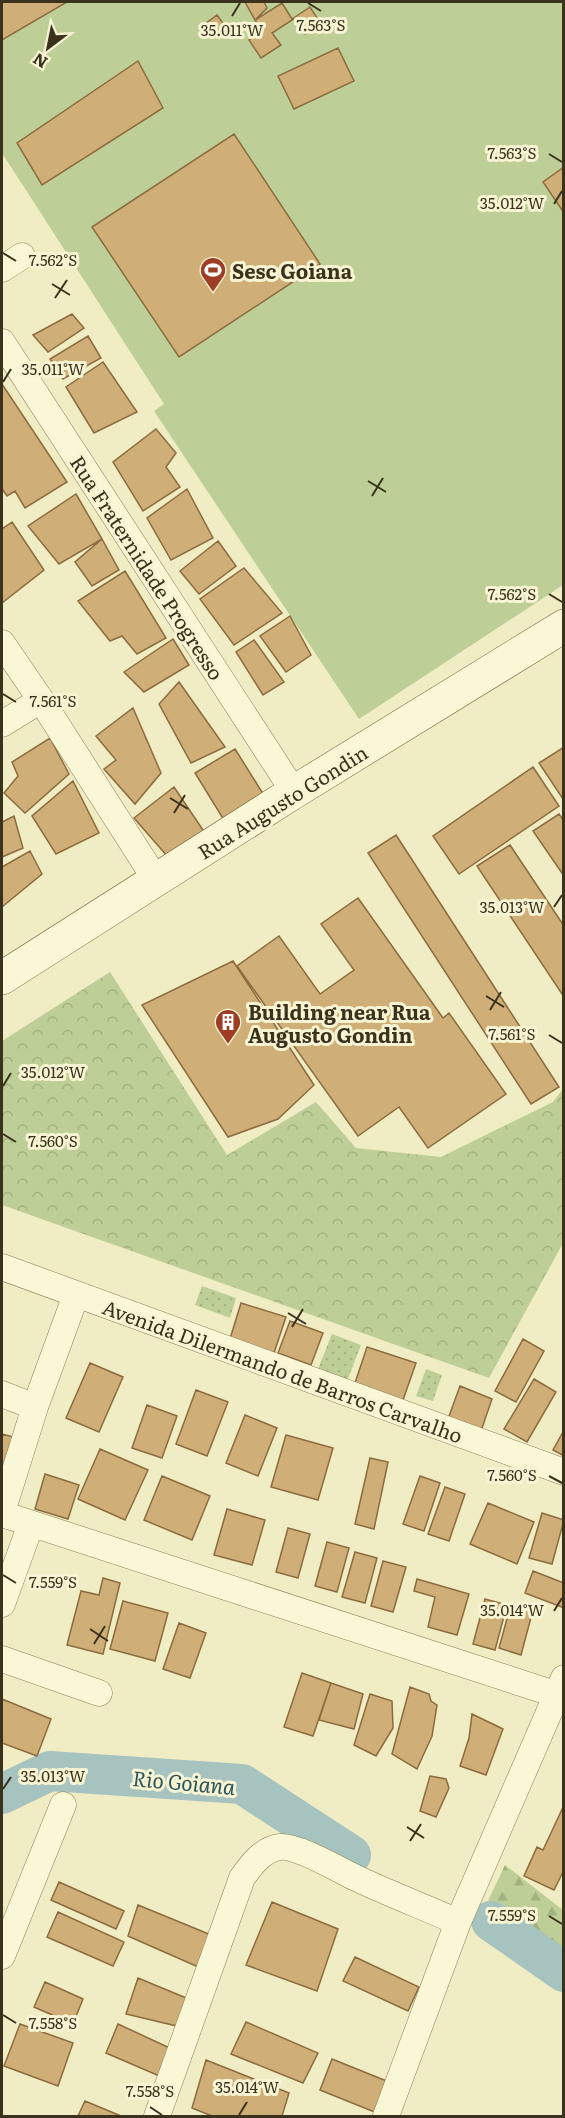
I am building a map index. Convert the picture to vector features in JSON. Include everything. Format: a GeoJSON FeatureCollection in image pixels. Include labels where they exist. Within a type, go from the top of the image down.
{"type":"FeatureCollection","features":[{"type":"Feature","properties":{"kind":"street","name":"Rua Fraternidade Progresso"},"geometry":{"type":"LineString","coordinates":[[2,342],[294,792]]}},
{"type":"Feature","properties":{"kind":"street","name":"Rua Augusto Gondin"},"geometry":{"type":"LineString","coordinates":[[5,968],[156,880],[564,626]]}},
{"type":"Feature","properties":{"kind":"street"},"geometry":{"type":"LineString","coordinates":[[2,643],[156,880]]}},
{"type":"Feature","properties":{"kind":"street"},"geometry":{"type":"LineString","coordinates":[[2,724],[41,700]]}},
{"type":"Feature","properties":{"kind":"street","name":"Avenida Dilermando de Barros Carvalho"},"geometry":{"type":"LineString","coordinates":[[2,1267],[564,1472]]}},
{"type":"Feature","properties":{"kind":"street"},"geometry":{"type":"LineString","coordinates":[[76,1294],[35,1407],[2,1513],[561,1690],[458,1922],[386,2116]]}},
{"type":"Feature","properties":{"kind":"street"},"geometry":{"type":"LineString","coordinates":[[2,1394],[35,1407]]}},
{"type":"Feature","properties":{"kind":"street"},"geometry":{"type":"LineString","coordinates":[[2,1604],[31,1524]]}},
{"type":"Feature","properties":{"kind":"street"},"geometry":{"type":"LineString","coordinates":[[2,1659],[99,1693]]}},
{"type":"Feature","properties":{"kind":"street"},"geometry":{"type":"LineString","coordinates":[[2,1956],[63,1805]]}},
{"type":"Feature","properties":{"kind":"street"},"geometry":{"type":"LineString","coordinates":[[157,2116],[242,1878],[251,1866],[272,1849],[282,1846],[298,1850],[358,1879],[458,1922]]}},
{"type":"Feature","properties":{"kind":"green space"},"geometry":{"type":"Polygon","coordinates":[[[2,2],[563,2],[563,167],[543,182],[563,213],[563,585],[359,719],[154,411],[164,404],[2,153],[2,2]]]}},
{"type":"Feature","properties":{"kind":"green space"},"geometry":{"type":"Polygon","coordinates":[[[110,972],[227,1155],[316,1102],[356,1148],[441,1157],[553,1102],[563,1089],[563,1243],[489,1378],[2,1205],[2,1041],[110,972]]]}},
{"type":"Feature","properties":{"kind":"green space"},"geometry":{"type":"Polygon","coordinates":[[[202,1286],[236,1298],[230,1318],[195,1305],[202,1286]]]}},
{"type":"Feature","properties":{"kind":"green space"},"geometry":{"type":"Polygon","coordinates":[[[332,1334],[361,1345],[347,1381],[318,1369],[332,1334]]]}},
{"type":"Feature","properties":{"kind":"green space"},"geometry":{"type":"Polygon","coordinates":[[[426,1369],[442,1375],[433,1401],[416,1396],[426,1369]]]}},
{"type":"Feature","properties":{"kind":"green space"},"geometry":{"type":"Polygon","coordinates":[[[505,1865],[563,1910],[563,1951],[488,1901],[505,1865]]]}},
{"type":"Feature","properties":{"kind":"building"},"geometry":{"type":"Polygon","coordinates":[[[2,2],[67,2],[2,40],[2,2]]]}},
{"type":"Feature","properties":{"kind":"building"},"geometry":{"type":"Polygon","coordinates":[[[245,2],[264,2],[267,8],[255,20],[245,2]]]}},
{"type":"Feature","properties":{"kind":"building"},"geometry":{"type":"Polygon","coordinates":[[[282,3],[292,19],[310,7],[321,24],[305,34],[295,18],[272,33],[281,45],[261,58],[249,40],[262,31],[255,20],[282,3]]]}},
{"type":"Feature","properties":{"kind":"building"},"geometry":{"type":"Polygon","coordinates":[[[217,15],[225,26],[213,35],[205,24],[217,15]]]}},
{"type":"Feature","properties":{"kind":"building"},"geometry":{"type":"Polygon","coordinates":[[[338,48],[354,81],[294,109],[278,76],[338,48]]]}},
{"type":"Feature","properties":{"kind":"building"},"geometry":{"type":"Polygon","coordinates":[[[138,61],[163,108],[42,185],[17,143],[138,61]]]}},
{"type":"Feature","properties":{"kind":"building"},"geometry":{"type":"Polygon","coordinates":[[[234,134],[320,264],[179,357],[92,227],[234,134]]]}},
{"type":"Feature","properties":{"kind":"building"},"geometry":{"type":"Polygon","coordinates":[[[564,167],[564,213],[543,182],[564,167]]]}},
{"type":"Feature","properties":{"kind":"building"},"geometry":{"type":"Polygon","coordinates":[[[72,314],[84,328],[48,352],[33,335],[72,314]]]}},
{"type":"Feature","properties":{"kind":"building"},"geometry":{"type":"Polygon","coordinates":[[[88,336],[101,358],[63,379],[50,359],[88,336]]]}},
{"type":"Feature","properties":{"kind":"building"},"geometry":{"type":"Polygon","coordinates":[[[103,362],[137,412],[94,433],[66,387],[103,362]]]}},
{"type":"Feature","properties":{"kind":"building"},"geometry":{"type":"Polygon","coordinates":[[[2,384],[67,482],[25,508],[15,491],[7,496],[2,489],[2,384]]]}},
{"type":"Feature","properties":{"kind":"building"},"geometry":{"type":"Polygon","coordinates":[[[156,429],[176,453],[166,467],[180,487],[143,511],[113,462],[156,429]]]}},
{"type":"Feature","properties":{"kind":"building"},"geometry":{"type":"Polygon","coordinates":[[[187,489],[213,538],[171,560],[147,518],[187,489]]]}},
{"type":"Feature","properties":{"kind":"building"},"geometry":{"type":"Polygon","coordinates":[[[76,494],[102,539],[59,564],[28,526],[76,494]]]}},
{"type":"Feature","properties":{"kind":"building"},"geometry":{"type":"Polygon","coordinates":[[[12,522],[44,570],[2,603],[2,529],[12,522]]]}},
{"type":"Feature","properties":{"kind":"building"},"geometry":{"type":"Polygon","coordinates":[[[102,539],[119,570],[92,586],[75,562],[102,539]]]}},
{"type":"Feature","properties":{"kind":"building"},"geometry":{"type":"Polygon","coordinates":[[[218,541],[236,566],[199,594],[180,571],[218,541]]]}},
{"type":"Feature","properties":{"kind":"building"},"geometry":{"type":"Polygon","coordinates":[[[244,568],[282,613],[234,645],[200,599],[244,568]]]}},
{"type":"Feature","properties":{"kind":"building"},"geometry":{"type":"Polygon","coordinates":[[[125,571],[166,638],[137,654],[122,636],[110,641],[78,601],[125,571]]]}},
{"type":"Feature","properties":{"kind":"building"},"geometry":{"type":"Polygon","coordinates":[[[290,616],[311,655],[286,672],[260,636],[290,616]]]}},
{"type":"Feature","properties":{"kind":"building"},"geometry":{"type":"Polygon","coordinates":[[[173,639],[189,665],[144,692],[124,672],[173,639]]]}},
{"type":"Feature","properties":{"kind":"building"},"geometry":{"type":"Polygon","coordinates":[[[254,640],[284,682],[263,695],[236,652],[254,640]]]}},
{"type":"Feature","properties":{"kind":"building"},"geometry":{"type":"Polygon","coordinates":[[[179,682],[225,747],[191,763],[159,704],[179,682]]]}},
{"type":"Feature","properties":{"kind":"building"},"geometry":{"type":"Polygon","coordinates":[[[133,708],[161,773],[135,804],[104,769],[116,760],[96,736],[133,708]]]}},
{"type":"Feature","properties":{"kind":"building"},"geometry":{"type":"Polygon","coordinates":[[[50,738],[69,774],[25,813],[4,793],[18,776],[12,762],[50,738]]]}},
{"type":"Feature","properties":{"kind":"building"},"geometry":{"type":"Polygon","coordinates":[[[564,747],[564,799],[563,799],[539,763],[564,747]]]}},
{"type":"Feature","properties":{"kind":"building"},"geometry":{"type":"Polygon","coordinates":[[[235,749],[267,800],[227,825],[195,773],[235,749]]]}},
{"type":"Feature","properties":{"kind":"building"},"geometry":{"type":"Polygon","coordinates":[[[533,767],[559,806],[459,874],[433,836],[533,767]]]}},
{"type":"Feature","properties":{"kind":"building"},"geometry":{"type":"Polygon","coordinates":[[[73,781],[99,833],[56,854],[32,816],[73,781]]]}},
{"type":"Feature","properties":{"kind":"building"},"geometry":{"type":"Polygon","coordinates":[[[174,787],[207,836],[168,857],[134,818],[174,787]]]}},
{"type":"Feature","properties":{"kind":"building"},"geometry":{"type":"Polygon","coordinates":[[[559,814],[564,821],[564,876],[533,831],[559,814]]]}},
{"type":"Feature","properties":{"kind":"building"},"geometry":{"type":"Polygon","coordinates":[[[14,816],[23,848],[2,857],[2,822],[14,816]]]}},
{"type":"Feature","properties":{"kind":"building"},"geometry":{"type":"Polygon","coordinates":[[[396,835],[559,1087],[531,1104],[368,853],[396,835]]]}},
{"type":"Feature","properties":{"kind":"building"},"geometry":{"type":"Polygon","coordinates":[[[510,845],[564,926],[564,997],[477,866],[510,845]]]}},
{"type":"Feature","properties":{"kind":"building"},"geometry":{"type":"Polygon","coordinates":[[[30,851],[42,874],[2,907],[2,867],[30,851]]]}},
{"type":"Feature","properties":{"kind":"building"},"geometry":{"type":"Polygon","coordinates":[[[358,898],[443,1018],[449,1013],[506,1094],[428,1148],[399,1107],[358,1136],[237,966],[279,936],[320,994],[354,970],[321,924],[358,898]]]}},
{"type":"Feature","properties":{"kind":"building","name":"Building near Rua Augusto Gondin"},"geometry":{"type":"Polygon","coordinates":[[[233,961],[314,1085],[278,1119],[228,1137],[142,1005],[233,961]]]}},
{"type":"Feature","properties":{"kind":"building"},"geometry":{"type":"Polygon","coordinates":[[[241,1303],[286,1317],[273,1356],[229,1342],[241,1303]]]}},
{"type":"Feature","properties":{"kind":"building"},"geometry":{"type":"Polygon","coordinates":[[[290,1321],[323,1333],[311,1365],[278,1353],[290,1321]]]}},
{"type":"Feature","properties":{"kind":"building"},"geometry":{"type":"Polygon","coordinates":[[[523,1339],[544,1351],[516,1402],[495,1391],[523,1339]]]}},
{"type":"Feature","properties":{"kind":"building"},"geometry":{"type":"Polygon","coordinates":[[[367,1347],[416,1363],[403,1400],[355,1383],[367,1347]]]}},
{"type":"Feature","properties":{"kind":"building"},"geometry":{"type":"Polygon","coordinates":[[[90,1363],[123,1377],[99,1432],[66,1418],[90,1363]]]}},
{"type":"Feature","properties":{"kind":"building"},"geometry":{"type":"Polygon","coordinates":[[[534,1379],[556,1392],[527,1442],[504,1429],[534,1379]]]}},
{"type":"Feature","properties":{"kind":"building"},"geometry":{"type":"Polygon","coordinates":[[[460,1386],[492,1399],[481,1431],[448,1419],[460,1386]]]}},
{"type":"Feature","properties":{"kind":"building"},"geometry":{"type":"Polygon","coordinates":[[[196,1390],[228,1402],[207,1456],[176,1444],[196,1390]]]}},
{"type":"Feature","properties":{"kind":"building"},"geometry":{"type":"Polygon","coordinates":[[[147,1405],[177,1416],[162,1458],[132,1448],[147,1405]]]}},
{"type":"Feature","properties":{"kind":"building"},"geometry":{"type":"Polygon","coordinates":[[[245,1415],[277,1428],[258,1476],[226,1463],[245,1415]]]}},
{"type":"Feature","properties":{"kind":"building"},"geometry":{"type":"Polygon","coordinates":[[[564,1430],[564,1456],[553,1450],[564,1430]]]}},
{"type":"Feature","properties":{"kind":"building"},"geometry":{"type":"Polygon","coordinates":[[[2,1434],[17,1438],[2,1491],[2,1434]]]}},
{"type":"Feature","properties":{"kind":"building"},"geometry":{"type":"Polygon","coordinates":[[[286,1435],[333,1448],[318,1500],[271,1487],[286,1435]]]}},
{"type":"Feature","properties":{"kind":"building"},"geometry":{"type":"Polygon","coordinates":[[[100,1449],[148,1470],[125,1520],[78,1499],[100,1449]]]}},
{"type":"Feature","properties":{"kind":"building"},"geometry":{"type":"Polygon","coordinates":[[[370,1458],[388,1462],[374,1529],[355,1524],[370,1458]]]}},
{"type":"Feature","properties":{"kind":"building"},"geometry":{"type":"Polygon","coordinates":[[[45,1474],[79,1485],[68,1519],[35,1509],[45,1474]]]}},
{"type":"Feature","properties":{"kind":"building"},"geometry":{"type":"Polygon","coordinates":[[[162,1476],[210,1496],[192,1540],[144,1520],[162,1476]]]}},
{"type":"Feature","properties":{"kind":"building"},"geometry":{"type":"Polygon","coordinates":[[[420,1476],[440,1483],[424,1531],[403,1524],[420,1476]]]}},
{"type":"Feature","properties":{"kind":"building"},"geometry":{"type":"Polygon","coordinates":[[[445,1487],[465,1494],[449,1541],[428,1534],[445,1487]]]}},
{"type":"Feature","properties":{"kind":"building"},"geometry":{"type":"Polygon","coordinates":[[[488,1503],[534,1522],[517,1564],[470,1544],[488,1503]]]}},
{"type":"Feature","properties":{"kind":"building"},"geometry":{"type":"Polygon","coordinates":[[[227,1509],[265,1520],[252,1565],[214,1555],[227,1509]]]}},
{"type":"Feature","properties":{"kind":"building"},"geometry":{"type":"Polygon","coordinates":[[[542,1513],[564,1520],[552,1564],[529,1558],[542,1513]]]}},
{"type":"Feature","properties":{"kind":"building"},"geometry":{"type":"Polygon","coordinates":[[[288,1528],[310,1534],[298,1578],[276,1572],[288,1528]]]}},
{"type":"Feature","properties":{"kind":"building"},"geometry":{"type":"Polygon","coordinates":[[[327,1542],[349,1548],[337,1592],[315,1586],[327,1542]]]}},
{"type":"Feature","properties":{"kind":"building"},"geometry":{"type":"Polygon","coordinates":[[[355,1552],[377,1558],[365,1603],[342,1597],[355,1552]]]}},
{"type":"Feature","properties":{"kind":"building"},"geometry":{"type":"Polygon","coordinates":[[[383,1561],[406,1567],[393,1612],[371,1606],[383,1561]]]}},
{"type":"Feature","properties":{"kind":"building"},"geometry":{"type":"Polygon","coordinates":[[[533,1571],[564,1583],[564,1608],[525,1593],[533,1571]]]}},
{"type":"Feature","properties":{"kind":"building"},"geometry":{"type":"Polygon","coordinates":[[[103,1578],[120,1583],[103,1654],[67,1645],[81,1591],[99,1595],[103,1578]]]}},
{"type":"Feature","properties":{"kind":"building"},"geometry":{"type":"Polygon","coordinates":[[[417,1579],[469,1594],[457,1635],[428,1627],[435,1597],[414,1591],[417,1579]]]}},
{"type":"Feature","properties":{"kind":"building"},"geometry":{"type":"Polygon","coordinates":[[[485,1599],[507,1605],[495,1650],[473,1644],[485,1599]]]}},
{"type":"Feature","properties":{"kind":"building"},"geometry":{"type":"Polygon","coordinates":[[[123,1601],[168,1613],[155,1661],[110,1649],[123,1601]]]}},
{"type":"Feature","properties":{"kind":"building"},"geometry":{"type":"Polygon","coordinates":[[[511,1604],[533,1610],[521,1655],[499,1648],[511,1604]]]}},
{"type":"Feature","properties":{"kind":"building"},"geometry":{"type":"Polygon","coordinates":[[[179,1623],[206,1633],[190,1678],[163,1669],[179,1623]]]}},
{"type":"Feature","properties":{"kind":"building"},"geometry":{"type":"Polygon","coordinates":[[[302,1673],[331,1683],[313,1736],[284,1727],[302,1673]]]}},
{"type":"Feature","properties":{"kind":"building"},"geometry":{"type":"Polygon","coordinates":[[[331,1683],[363,1694],[354,1729],[319,1720],[331,1683]]]}},
{"type":"Feature","properties":{"kind":"building"},"geometry":{"type":"Polygon","coordinates":[[[410,1687],[429,1694],[431,1701],[437,1705],[432,1736],[417,1769],[392,1754],[410,1687]]]}},
{"type":"Feature","properties":{"kind":"building"},"geometry":{"type":"Polygon","coordinates":[[[370,1694],[392,1701],[393,1728],[376,1756],[354,1745],[370,1694]]]}},
{"type":"Feature","properties":{"kind":"building"},"geometry":{"type":"Polygon","coordinates":[[[2,1699],[51,1719],[37,1756],[2,1743],[2,1699]]]}},
{"type":"Feature","properties":{"kind":"building"},"geometry":{"type":"Polygon","coordinates":[[[472,1714],[503,1729],[486,1775],[460,1766],[469,1738],[472,1714]]]}},
{"type":"Feature","properties":{"kind":"building"},"geometry":{"type":"Polygon","coordinates":[[[430,1776],[446,1779],[449,1788],[436,1817],[420,1811],[430,1776]]]}},
{"type":"Feature","properties":{"kind":"building"},"geometry":{"type":"Polygon","coordinates":[[[564,1805],[564,1870],[554,1890],[524,1876],[537,1847],[543,1850],[564,1805]]]}},
{"type":"Feature","properties":{"kind":"building"},"geometry":{"type":"Polygon","coordinates":[[[59,1882],[124,1911],[116,1929],[51,1900],[59,1882]]]}},
{"type":"Feature","properties":{"kind":"building"},"geometry":{"type":"Polygon","coordinates":[[[272,1902],[338,1929],[317,1991],[246,1965],[272,1902]]]}},
{"type":"Feature","properties":{"kind":"building"},"geometry":{"type":"Polygon","coordinates":[[[138,1905],[216,1937],[205,1970],[128,1936],[138,1905]]]}},
{"type":"Feature","properties":{"kind":"building"},"geometry":{"type":"Polygon","coordinates":[[[58,1912],[124,1942],[113,1966],[47,1937],[58,1912]]]}},
{"type":"Feature","properties":{"kind":"building"},"geometry":{"type":"Polygon","coordinates":[[[355,1957],[419,1987],[408,2011],[343,1981],[355,1957]]]}},
{"type":"Feature","properties":{"kind":"building"},"geometry":{"type":"Polygon","coordinates":[[[138,1978],[191,2000],[181,2027],[126,2014],[138,1978]]]}},
{"type":"Feature","properties":{"kind":"building"},"geometry":{"type":"Polygon","coordinates":[[[45,1982],[83,1999],[73,2024],[34,2007],[45,1982]]]}},
{"type":"Feature","properties":{"kind":"building"},"geometry":{"type":"Polygon","coordinates":[[[246,2022],[318,2053],[303,2083],[231,2054],[246,2022]]]}},
{"type":"Feature","properties":{"kind":"building"},"geometry":{"type":"Polygon","coordinates":[[[20,2024],[73,2043],[58,2086],[4,2066],[20,2024]]]}},
{"type":"Feature","properties":{"kind":"building"},"geometry":{"type":"Polygon","coordinates":[[[118,2024],[174,2050],[164,2078],[106,2053],[118,2024]]]}},
{"type":"Feature","properties":{"kind":"building"},"geometry":{"type":"Polygon","coordinates":[[[332,2059],[389,2082],[377,2113],[320,2090],[332,2059]]]}},
{"type":"Feature","properties":{"kind":"building"},"geometry":{"type":"Polygon","coordinates":[[[206,2060],[289,2093],[282,2116],[212,2116],[192,2108],[206,2060]]]}},
{"type":"Feature","properties":{"kind":"building"},"geometry":{"type":"Polygon","coordinates":[[[85,2101],[121,2116],[78,2116],[85,2101]]]}},
{"type":"Feature","properties":{"kind":"waterway","name":"Rio Goiana"},"geometry":{"type":"LineString","coordinates":[[2,1794],[50,1771],[242,1784],[351,1855]]}},
{"type":"Feature","properties":{"kind":"waterway","name":"Rio Goiana"},"geometry":{"type":"LineString","coordinates":[[491,1921],[564,1972]]}},
{"type":"Feature","properties":{"kind":"place","name":"Sesc Goiana"},"geometry":{"type":"Point","coordinates":[213,293]}},
{"type":"Feature","properties":{"kind":"place","name":"Building near Rua Augusto Gondin"},"geometry":{"type":"Point","coordinates":[228,1045]}}]}
